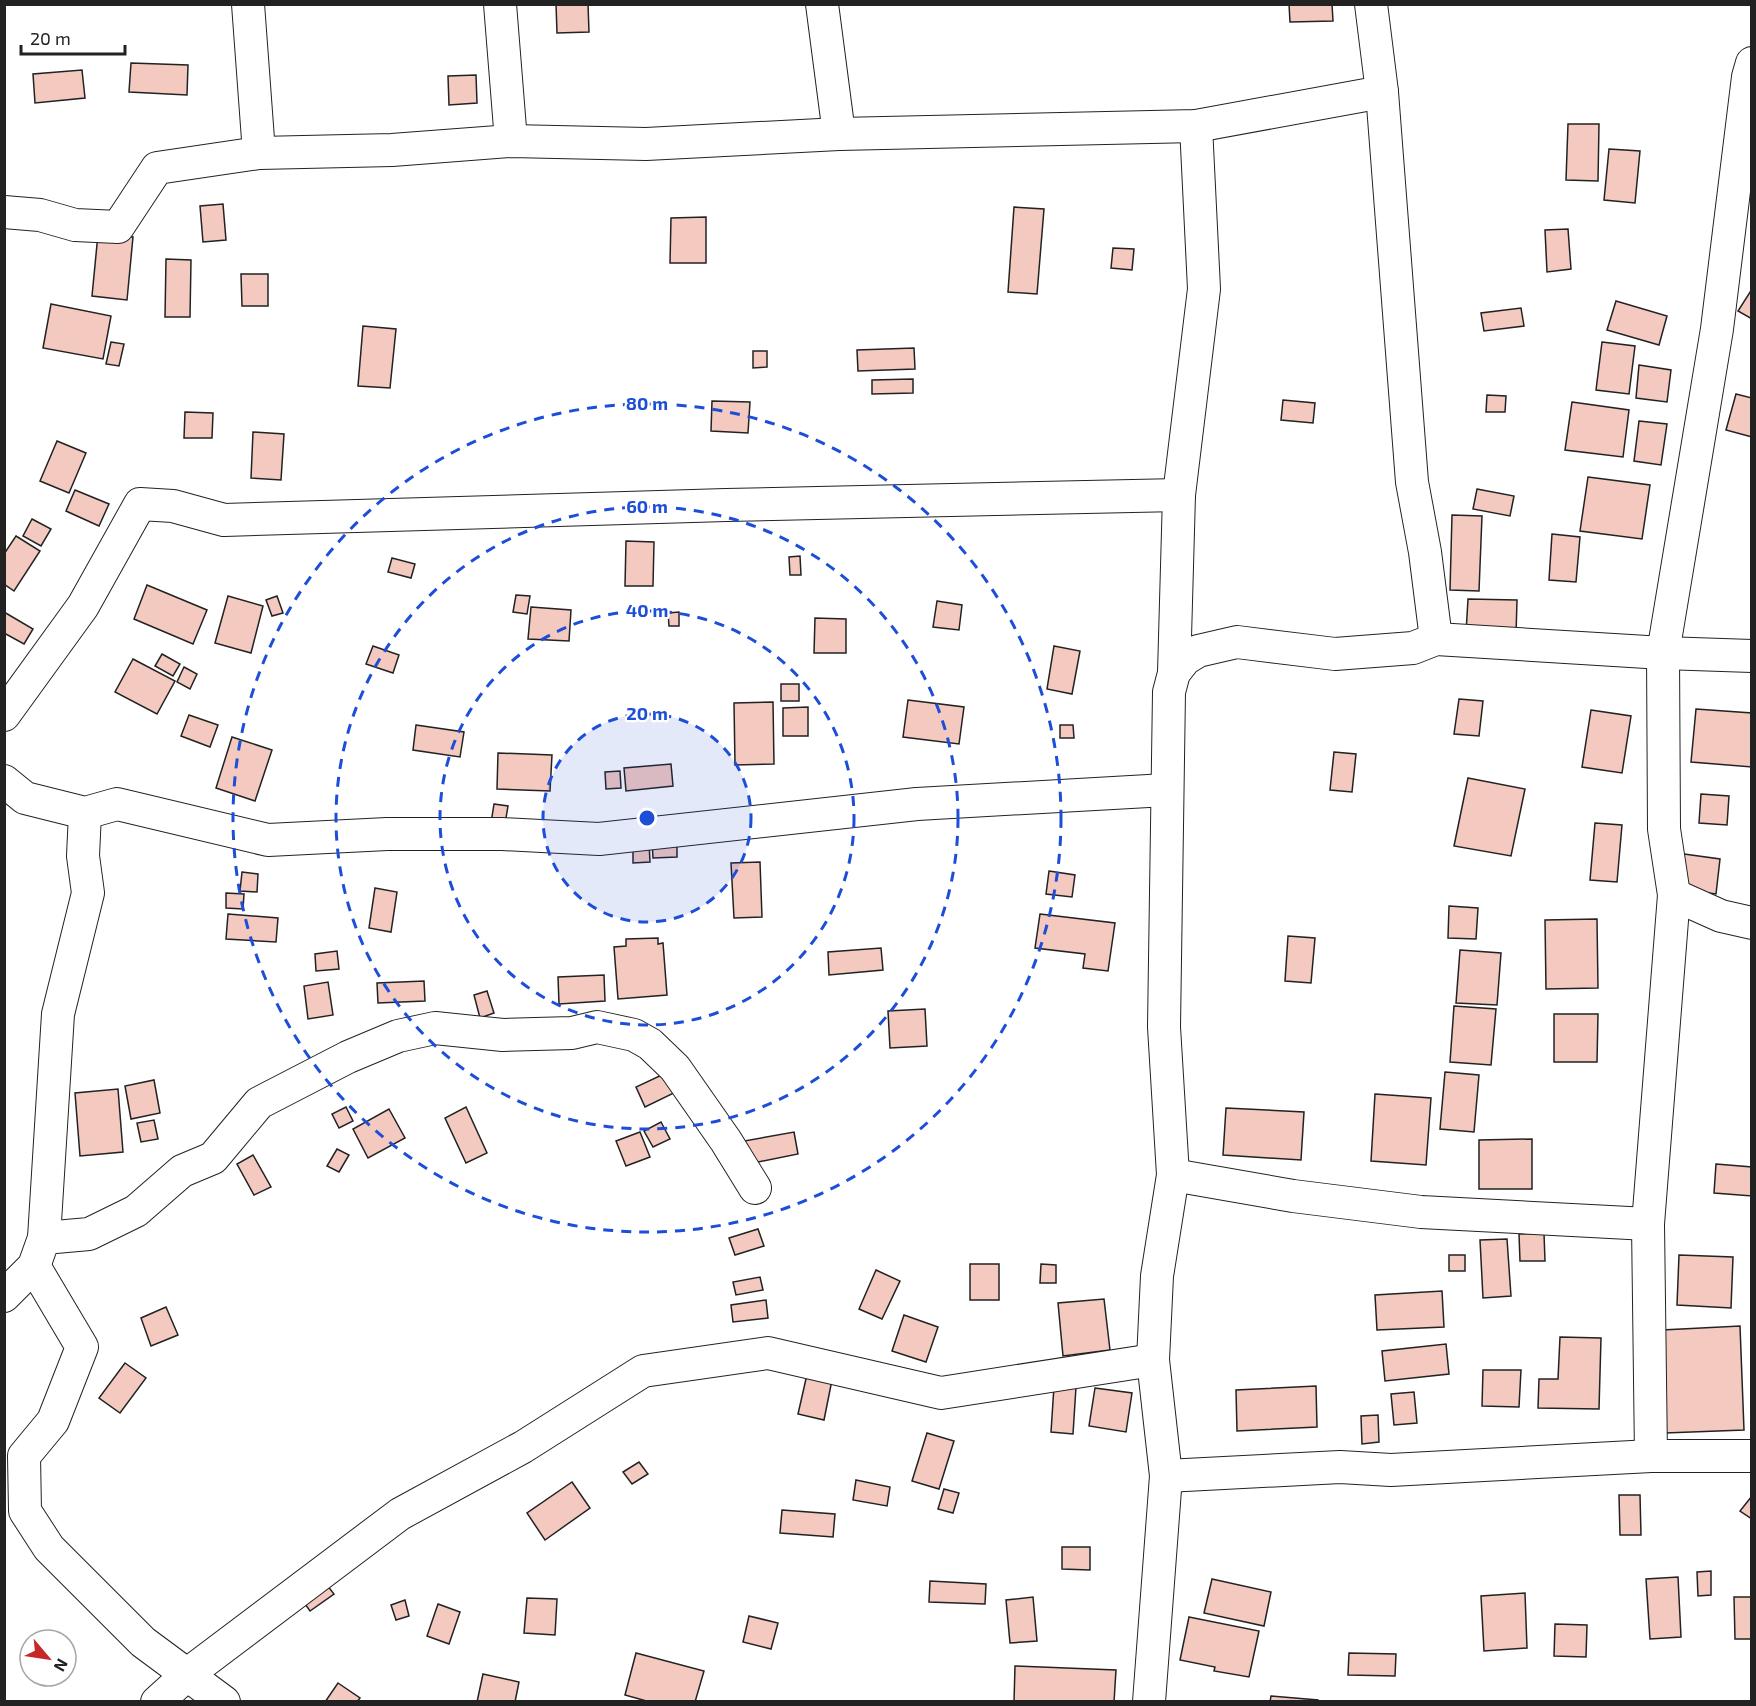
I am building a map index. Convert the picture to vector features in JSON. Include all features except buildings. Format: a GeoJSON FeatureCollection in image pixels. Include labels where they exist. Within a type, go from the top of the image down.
{"type":"FeatureCollection","features":[{"type":"Feature","properties":{"kind":"street"},"geometry":{"type":"LineString","coordinates":[[248,4],[259,153]]}},
{"type":"Feature","properties":{"kind":"street"},"geometry":{"type":"LineString","coordinates":[[500,4],[511,141]]}},
{"type":"Feature","properties":{"kind":"street"},"geometry":{"type":"LineString","coordinates":[[822,4],[839,134]]}},
{"type":"Feature","properties":{"kind":"street"},"geometry":{"type":"LineString","coordinates":[[1371,4],[1382,92],[1412,482],[1425,552],[1436,639]]}},
{"type":"Feature","properties":{"kind":"street"},"geometry":{"type":"LineString","coordinates":[[1651,1456],[1648,1224],[1674,895],[1664,829],[1663,653],[1717,329],[1748,78],[1752,63]]}},
{"type":"Feature","properties":{"kind":"street"},"geometry":{"type":"LineString","coordinates":[[4,212],[40,215],[75,225],[118,227],[157,168],[259,153],[392,150],[511,141],[646,144],[839,134],[1196,126],[1382,92]]}},
{"type":"Feature","properties":{"kind":"street"},"geometry":{"type":"LineString","coordinates":[[1149,1701],[1166,1476],[1153,1360],[1157,1275],[1173,1175],[1164,1027],[1169,692],[1174,673],[1179,495],[1204,289],[1196,126]]}},
{"type":"Feature","properties":{"kind":"street"},"geometry":{"type":"LineString","coordinates":[[4,715],[83,606],[140,504],[173,506],[224,520],[726,505],[1179,495]]}},
{"type":"Feature","properties":{"kind":"street"},"geometry":{"type":"LineString","coordinates":[[1174,673],[1185,659],[1198,651],[1237,642],[1335,654],[1413,648],[1436,639],[1752,656]]}},
{"type":"Feature","properties":{"kind":"street"},"geometry":{"type":"LineString","coordinates":[[4,781],[25,798],[85,813],[117,804],[268,840],[387,834],[502,834],[599,839],[917,804],[1166,790]]}},
{"type":"Feature","properties":{"kind":"street"},"geometry":{"type":"LineString","coordinates":[[85,813],[83,856],[88,893],[58,1014],[39,1252],[82,1347],[53,1421],[14,1464],[24,1511],[48,1548],[143,1642],[189,1673],[224,1701]]}},
{"type":"Feature","properties":{"kind":"street"},"geometry":{"type":"LineString","coordinates":[[1674,895],[1721,916],[1752,923]]}},
{"type":"Feature","properties":{"kind":"street"},"geometry":{"type":"LineString","coordinates":[[4,1296],[39,1252],[89,1234],[136,1211],[182,1171],[213,1158],[260,1103],[348,1057],[398,1036],[435,1028],[503,1035],[572,1033],[597,1027],[634,1035],[650,1044],[675,1068],[726,1141],[754,1188]]}},
{"type":"Feature","properties":{"kind":"street"},"geometry":{"type":"LineString","coordinates":[[1173,1175],[1293,1196],[1421,1212],[1648,1224]]}},
{"type":"Feature","properties":{"kind":"street"},"geometry":{"type":"LineString","coordinates":[[157,1701],[189,1673],[400,1514],[523,1447],[643,1371],[768,1353],[941,1393],[1153,1360]]}},
{"type":"Feature","properties":{"kind":"street"},"geometry":{"type":"LineString","coordinates":[[1166,1476],[1340,1467],[1391,1470],[1651,1456],[1752,1456]]}}]}
